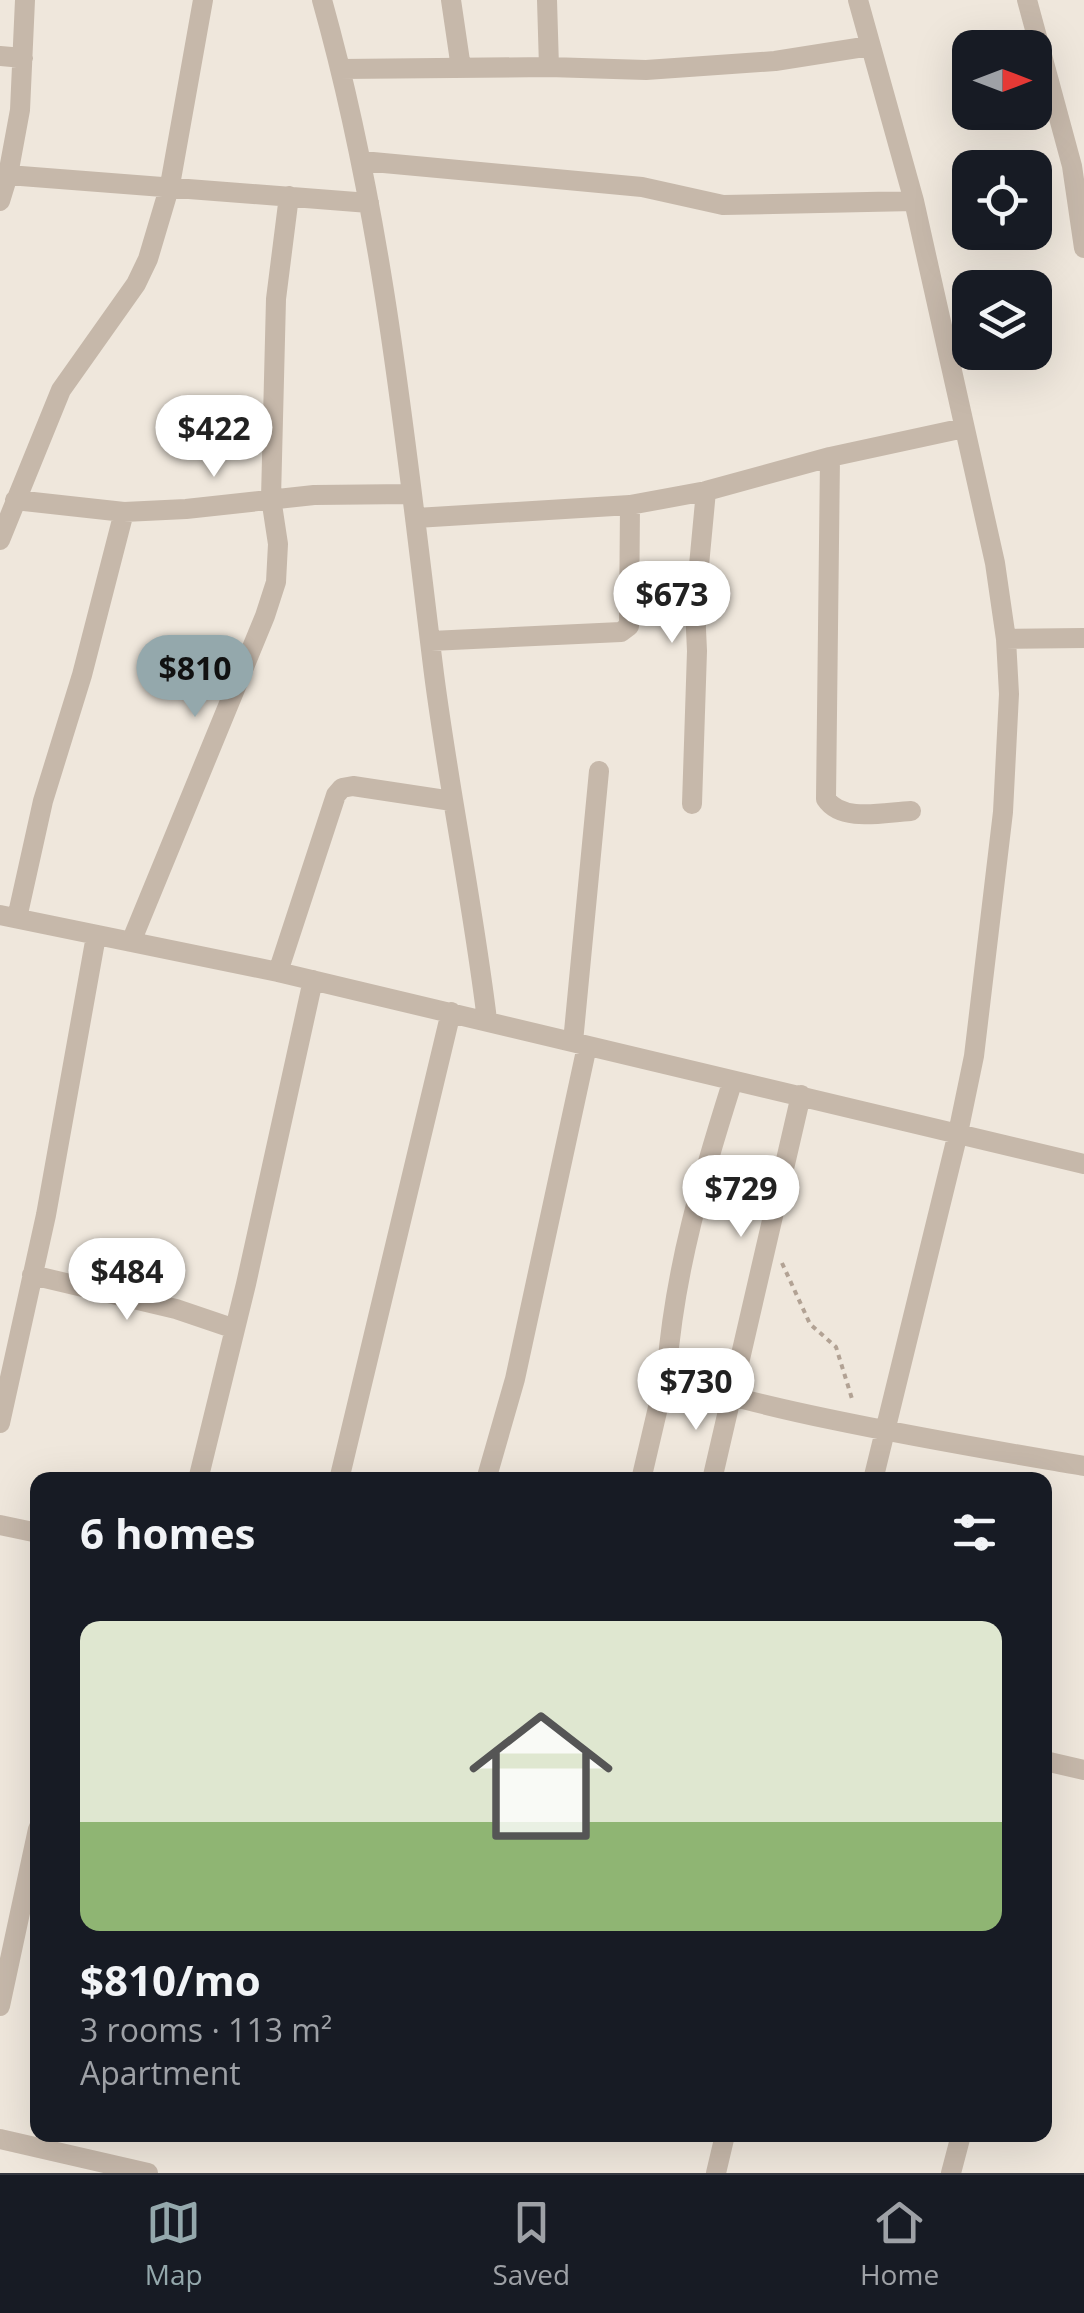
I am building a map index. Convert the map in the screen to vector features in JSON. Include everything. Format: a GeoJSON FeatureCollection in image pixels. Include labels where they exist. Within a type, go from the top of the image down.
{"type":"FeatureCollection","features":[{"type":"Feature","properties":{"kind":"street"},"geometry":{"type":"LineString","coordinates":[[0,201],[20,110],[25,0]]}},
{"type":"Feature","properties":{"kind":"street"},"geometry":{"type":"LineString","coordinates":[[0,540],[61,390],[136,284],[148,258],[170,185],[203,0]]}},
{"type":"Feature","properties":{"kind":"street"},"geometry":{"type":"LineString","coordinates":[[322,0],[362,161],[394,350],[452,800],[470,889],[486,1020]]}},
{"type":"Feature","properties":{"kind":"street"},"geometry":{"type":"LineString","coordinates":[[451,0],[461,68]]}},
{"type":"Feature","properties":{"kind":"street"},"geometry":{"type":"LineString","coordinates":[[547,0],[549,66]]}},
{"type":"Feature","properties":{"kind":"street"},"geometry":{"type":"LineString","coordinates":[[858,0],[914,202],[994,563],[1006,640],[1009,694],[1003,812],[974,1056],[875,1472]]}},
{"type":"Feature","properties":{"kind":"street"},"geometry":{"type":"LineString","coordinates":[[1026,0],[1072,166],[1084,248]]}},
{"type":"Feature","properties":{"kind":"street"},"geometry":{"type":"LineString","coordinates":[[341,69],[549,66],[646,70],[870,46]]}},
{"type":"Feature","properties":{"kind":"street"},"geometry":{"type":"LineString","coordinates":[[0,56],[24,58]]}},
{"type":"Feature","properties":{"kind":"street"},"geometry":{"type":"LineString","coordinates":[[362,161],[642,188],[723,206],[914,202]]}},
{"type":"Feature","properties":{"kind":"street"},"geometry":{"type":"LineString","coordinates":[[8,176],[170,185],[369,203]]}},
{"type":"Feature","properties":{"kind":"street"},"geometry":{"type":"LineString","coordinates":[[131,942],[266,616],[276,582],[278,544],[272,498],[276,299],[289,196]]}},
{"type":"Feature","properties":{"kind":"street"},"geometry":{"type":"LineString","coordinates":[[416,518],[630,504],[706,491],[830,457],[964,428]]}},
{"type":"Feature","properties":{"kind":"street"},"geometry":{"type":"LineString","coordinates":[[830,457],[826,799],[833,810],[845,814],[911,811]]}},
{"type":"Feature","properties":{"kind":"street"},"geometry":{"type":"LineString","coordinates":[[692,804],[695,608],[706,491]]}},
{"type":"Feature","properties":{"kind":"street"},"geometry":{"type":"LineString","coordinates":[[15,500],[124,512],[272,498],[411,494]]}},
{"type":"Feature","properties":{"kind":"street"},"geometry":{"type":"LineString","coordinates":[[431,641],[621,632],[629,626],[630,504]]}},
{"type":"Feature","properties":{"kind":"street"},"geometry":{"type":"LineString","coordinates":[[124,512],[82,675],[8,916],[313,980],[1084,1164]]}},
{"type":"Feature","properties":{"kind":"street"},"geometry":{"type":"LineString","coordinates":[[1006,640],[1084,638]]}},
{"type":"Feature","properties":{"kind":"street"},"geometry":{"type":"LineString","coordinates":[[488,1472],[516,1379],[580,1044],[599,772]]}},
{"type":"Feature","properties":{"kind":"street"},"geometry":{"type":"LineString","coordinates":[[278,972],[336,795],[342,788],[352,786],[452,800]]}},
{"type":"Feature","properties":{"kind":"street"},"geometry":{"type":"LineString","coordinates":[[0,1423],[46,1215],[96,936]]}},
{"type":"Feature","properties":{"kind":"street"},"geometry":{"type":"LineString","coordinates":[[200,1472],[313,980]]}},
{"type":"Feature","properties":{"kind":"street"},"geometry":{"type":"LineString","coordinates":[[341,1472],[451,1012]]}},
{"type":"Feature","properties":{"kind":"street"},"geometry":{"type":"LineString","coordinates":[[643,1472],[667,1369],[670,1326],[695,1198],[732,1082]]}},
{"type":"Feature","properties":{"kind":"street"},"geometry":{"type":"LineString","coordinates":[[714,1472],[801,1095]]}},
{"type":"Feature","properties":{"kind":"street"},"geometry":{"type":"LineString","coordinates":[[32,1275],[176,1309],[235,1329]]}},
{"type":"Feature","properties":{"kind":"street"},"geometry":{"type":"LineString","coordinates":[[667,1369],[674,1378],[730,1396],[885,1430],[1084,1466]]}},
{"type":"Feature","properties":{"kind":"street"},"geometry":{"type":"LineString","coordinates":[[0,1525],[30,1531]]}},
{"type":"Feature","properties":{"kind":"street"},"geometry":{"type":"LineString","coordinates":[[1052,1763],[1084,1770]]}},
{"type":"Feature","properties":{"kind":"street"},"geometry":{"type":"LineString","coordinates":[[0,2006],[30,1867]]}},
{"type":"Feature","properties":{"kind":"street"},"geometry":{"type":"LineString","coordinates":[[0,2139],[30,2141]]}},
{"type":"Feature","properties":{"kind":"street"},"geometry":{"type":"LineString","coordinates":[[716,2173],[723,2142]]}},
{"type":"Feature","properties":{"kind":"street"},"geometry":{"type":"LineString","coordinates":[[951,2173],[959,2142]]}},
{"type":"Feature","properties":{"kind":"street"},"geometry":{"type":"LineString","coordinates":[[55,2143],[148,2173]]}},
{"type":"Feature","properties":{"kind":"path"},"geometry":{"type":"LineString","coordinates":[[769,1230],[810,1324],[836,1347],[860,1424]]}}]}
